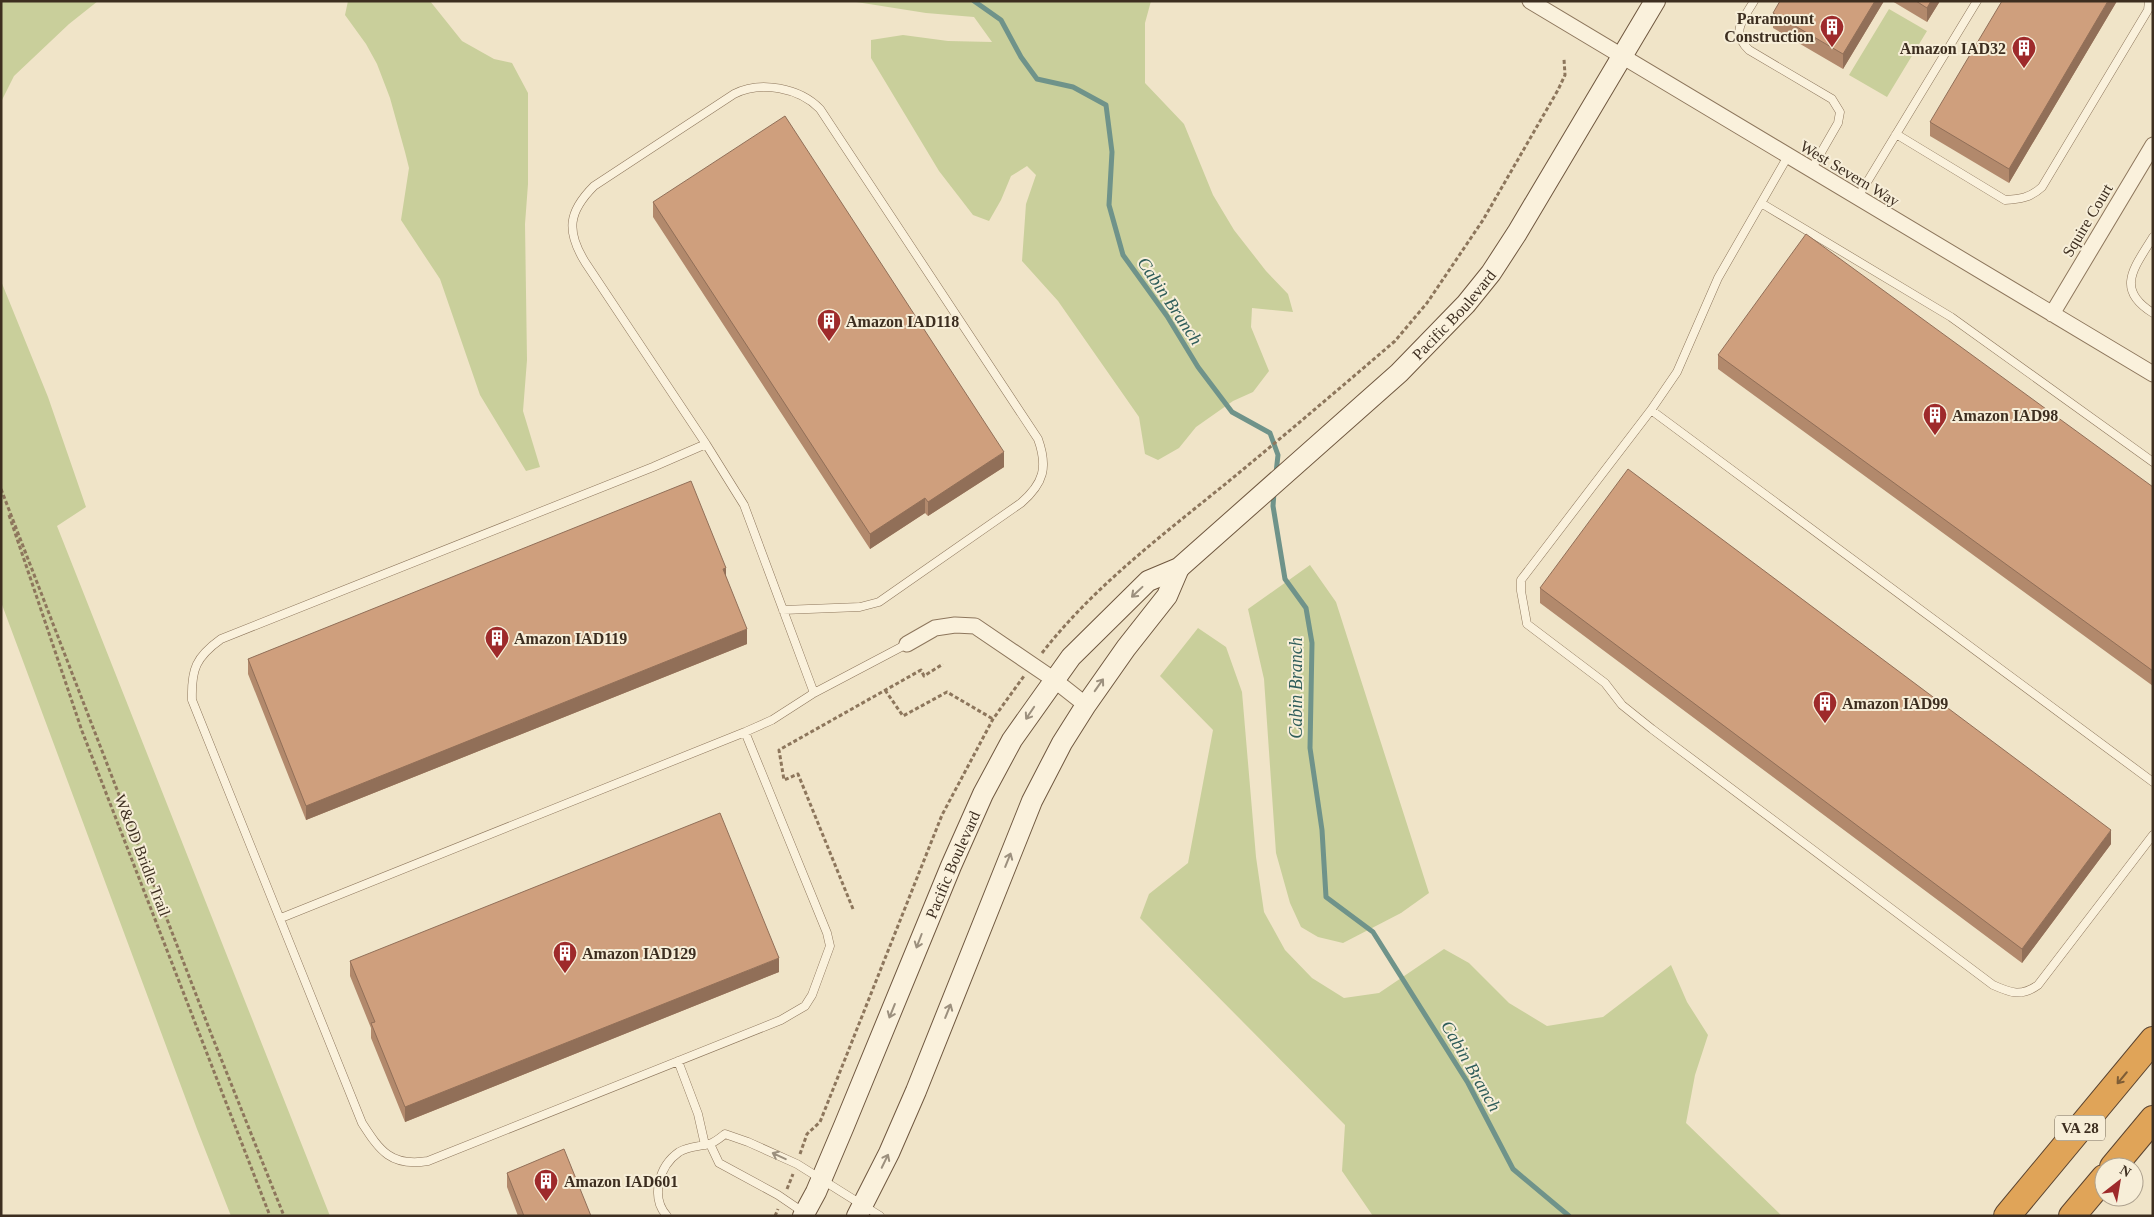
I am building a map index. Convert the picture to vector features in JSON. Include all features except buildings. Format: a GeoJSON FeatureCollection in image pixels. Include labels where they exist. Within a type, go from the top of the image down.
{"type":"FeatureCollection","features":[{"type":"Feature","properties":{"kind":"highway","name":"VA 28"},"geometry":{"type":"LineString","coordinates":[[2007,1216],[2153,1040]]}},
{"type":"Feature","properties":{"kind":"highway","name":"VA 28"},"geometry":{"type":"LineString","coordinates":[[2122,1157],[2148,1127]]}},
{"type":"Feature","properties":{"kind":"highway"},"geometry":{"type":"LineString","coordinates":[[2072,1216],[2094,1190]]}},
{"type":"Feature","properties":{"kind":"main road","name":"Pacific Boulevard"},"geometry":{"type":"LineString","coordinates":[[805,1215],[822,1178],[929,916],[983,794],[1012,740],[1053,679],[1071,657],[1148,581],[1179,568],[1399,372],[1466,304],[1505,252],[1655,1]]}},
{"type":"Feature","properties":{"kind":"main road","name":"Pacific Boulevard"},"geometry":{"type":"LineString","coordinates":[[867,1212],[1032,801],[1062,744],[1086,705],[1126,648],[1167,596],[1179,568]]}},
{"type":"Feature","properties":{"kind":"street","name":"West Severn Way"},"geometry":{"type":"LineString","coordinates":[[1530,1],[2153,374]]}},
{"type":"Feature","properties":{"kind":"street","name":"Squire Court"},"geometry":{"type":"LineString","coordinates":[[2052,314],[2153,145]]}},
{"type":"Feature","properties":{"kind":"street"},"geometry":{"type":"LineString","coordinates":[[907,644],[935,628],[955,625],[975,626],[1053,679],[1086,705]]}},
{"type":"Feature","properties":{"kind":"lane"},"geometry":{"type":"LineString","coordinates":[[1754,1],[1740,25],[1739,35],[1742,44],[1832,99],[1840,112],[1838,123],[1811,170]]}},
{"type":"Feature","properties":{"kind":"lane"},"geometry":{"type":"LineString","coordinates":[[1858,197],[1977,1]]}},
{"type":"Feature","properties":{"kind":"lane"},"geometry":{"type":"LineString","coordinates":[[1896,134],[2005,200],[2023,199],[2035,193],[2042,187],[2148,10],[2149,1]]}},
{"type":"Feature","properties":{"kind":"lane"},"geometry":{"type":"LineString","coordinates":[[783,610],[860,607],[879,602],[1020,503],[1032,492],[1045,464],[1038,439],[820,110],[811,100],[804,96],[774,89],[752,87],[745,88],[734,94],[594,186],[574,212],[572,232],[578,250],[744,505],[783,610],[814,693]]}},
{"type":"Feature","properties":{"kind":"lane"},"geometry":{"type":"LineString","coordinates":[[1788,156],[1718,278],[1677,372],[1651,410],[1522,580],[1521,591],[1527,624],[1605,683],[1622,705],[1993,985],[2008,992],[2027,992],[2038,985],[2153,835]]}},
{"type":"Feature","properties":{"kind":"lane"},"geometry":{"type":"LineString","coordinates":[[1761,204],[1951,317],[2153,462]]}},
{"type":"Feature","properties":{"kind":"lane"},"geometry":{"type":"LineString","coordinates":[[2153,237],[2131,275],[2133,296],[2140,305],[2153,313]]}},
{"type":"Feature","properties":{"kind":"lane"},"geometry":{"type":"LineString","coordinates":[[1651,410],[2153,782]]}},
{"type":"Feature","properties":{"kind":"lane"},"geometry":{"type":"LineString","coordinates":[[706,444],[653,467],[221,639],[206,650],[196,663],[191,680],[192,700],[362,1123],[378,1148],[397,1160],[409,1163],[428,1160],[780,1020],[805,1006],[812,995],[830,946],[822,916],[745,732]]}},
{"type":"Feature","properties":{"kind":"lane"},"geometry":{"type":"LineString","coordinates":[[281,918],[745,732],[772,720],[814,693],[907,644]]}},
{"type":"Feature","properties":{"kind":"lane"},"geometry":{"type":"LineString","coordinates":[[678,1061],[707,1144],[719,1163],[778,1195],[805,1215]]}},
{"type":"Feature","properties":{"kind":"lane"},"geometry":{"type":"LineString","coordinates":[[667,1216],[661,1209],[657,1188],[665,1168],[679,1152],[694,1146],[707,1144],[725,1134],[797,1164],[822,1178],[867,1212]]}},
{"type":"Feature","properties":{"kind":"path"},"geometry":{"type":"LineString","coordinates":[[1227,482],[1395,341],[1427,303],[1483,220],[1558,90],[1565,75],[1564,59]]}},
{"type":"Feature","properties":{"kind":"path"},"geometry":{"type":"LineString","coordinates":[[1,489],[208,1027],[284,1216]]}},
{"type":"Feature","properties":{"kind":"path","name":"W&OD Bridle Trail"},"geometry":{"type":"LineString","coordinates":[[6,500],[12,527],[82,731],[270,1216]]}},
{"type":"Feature","properties":{"kind":"path"},"geometry":{"type":"LineString","coordinates":[[853,909],[798,774],[784,780],[779,750],[921,670],[924,676],[943,664]]}},
{"type":"Feature","properties":{"kind":"path"},"geometry":{"type":"LineString","coordinates":[[885,690],[903,716],[947,692],[994,719]]}},
{"type":"Feature","properties":{"kind":"green space"},"geometry":{"type":"Polygon","coordinates":[[[1,1],[98,1],[69,24],[14,76],[1,102],[1,1]]]}},
{"type":"Feature","properties":{"kind":"green space"},"geometry":{"type":"Polygon","coordinates":[[[348,1],[430,1],[462,41],[494,59],[512,63],[528,93],[528,184],[525,224],[527,360],[523,411],[540,467],[526,471],[480,395],[440,279],[401,220],[409,168],[390,98],[377,64],[366,44],[345,15],[348,1]]]}},
{"type":"Feature","properties":{"kind":"green space"},"geometry":{"type":"Polygon","coordinates":[[[850,1],[1151,1],[1145,23],[1145,83],[1184,124],[1213,195],[1234,230],[1266,271],[1288,294],[1293,312],[1252,308],[1251,327],[1269,371],[1253,392],[1233,401],[1196,427],[1179,448],[1158,460],[1145,454],[1139,417],[1058,301],[1022,261],[1026,204],[1036,175],[1027,166],[1011,176],[1001,200],[989,221],[973,215],[939,171],[871,58],[871,40],[903,35],[948,41],[992,42],[974,17],[926,13],[850,1]]]}},
{"type":"Feature","properties":{"kind":"green space"},"geometry":{"type":"Polygon","coordinates":[[[1889,9],[1927,31],[1887,97],[1849,75],[1889,9]]]}},
{"type":"Feature","properties":{"kind":"green space"},"geometry":{"type":"Polygon","coordinates":[[[1,281],[48,397],[86,507],[57,526],[330,1216],[231,1216],[1,602],[1,281]]]}},
{"type":"Feature","properties":{"kind":"green space"},"geometry":{"type":"Polygon","coordinates":[[[1310,565],[1336,602],[1429,893],[1401,913],[1343,943],[1318,937],[1301,927],[1290,903],[1276,853],[1264,679],[1248,609],[1310,565]]]}},
{"type":"Feature","properties":{"kind":"green space"},"geometry":{"type":"Polygon","coordinates":[[[1198,628],[1226,647],[1242,692],[1256,857],[1264,912],[1285,950],[1312,978],[1344,998],[1379,993],[1444,949],[1469,963],[1509,1003],[1547,1026],[1603,1017],[1671,965],[1687,1002],[1708,1035],[1695,1075],[1686,1123],[1782,1216],[1373,1216],[1342,1171],[1345,1125],[1140,918],[1149,894],[1188,863],[1213,730],[1160,676],[1198,628]]]}},
{"type":"Feature","properties":{"kind":"waterway","name":"Cabin Branch"},"geometry":{"type":"LineString","coordinates":[[974,1],[1001,20],[1021,57],[1037,79],[1073,87],[1106,105],[1112,152],[1109,205],[1123,255],[1167,316],[1198,367],[1232,412],[1270,433],[1278,455],[1276,473]]}},
{"type":"Feature","properties":{"kind":"waterway","name":"Cabin Branch"},"geometry":{"type":"LineString","coordinates":[[1274,492],[1273,506],[1285,579],[1306,608],[1312,643],[1310,748],[1322,830],[1326,897],[1373,932],[1468,1083],[1513,1169],[1569,1216]]}},
{"type":"Feature","properties":{"kind":"place","name":"Paramount Construction"},"geometry":{"type":"Point","coordinates":[1832,48]}},
{"type":"Feature","properties":{"kind":"place","name":"Amazon IAD32"},"geometry":{"type":"Point","coordinates":[2024,69]}},
{"type":"Feature","properties":{"kind":"place","name":"Amazon IAD118"},"geometry":{"type":"Point","coordinates":[829,342]}},
{"type":"Feature","properties":{"kind":"place","name":"Amazon IAD98"},"geometry":{"type":"Point","coordinates":[1935,436]}},
{"type":"Feature","properties":{"kind":"place","name":"Amazon IAD119"},"geometry":{"type":"Point","coordinates":[497,659]}},
{"type":"Feature","properties":{"kind":"place","name":"Amazon IAD99"},"geometry":{"type":"Point","coordinates":[1825,724]}},
{"type":"Feature","properties":{"kind":"place","name":"Amazon IAD129"},"geometry":{"type":"Point","coordinates":[565,974]}},
{"type":"Feature","properties":{"kind":"place","name":"Amazon IAD601"},"geometry":{"type":"Point","coordinates":[546,1202]}}]}
